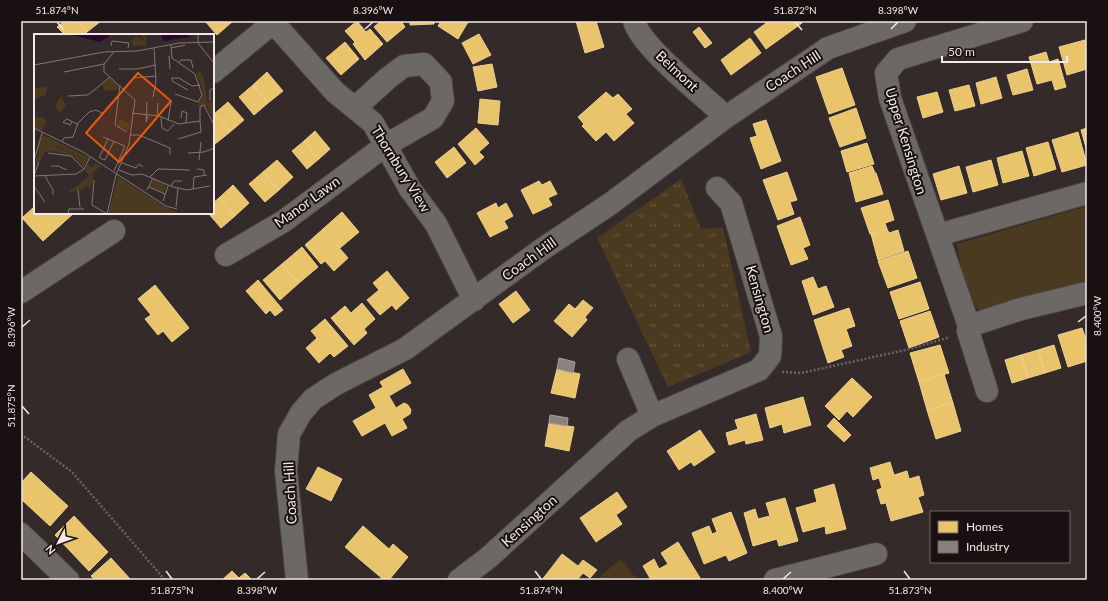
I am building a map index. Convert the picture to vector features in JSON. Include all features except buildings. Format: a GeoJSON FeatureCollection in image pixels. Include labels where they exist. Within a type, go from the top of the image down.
{"type":"FeatureCollection","features":[{"type":"Feature","properties":{"kind":"street","name":"Belmont"},"geometry":{"type":"LineString","coordinates":[[634,21],[636,29],[647,44],[726,117]]}},
{"type":"Feature","properties":{"kind":"street","name":"Coach Hill"},"geometry":{"type":"LineString","coordinates":[[297,580],[286,471],[289,434],[301,413],[313,399],[336,384],[405,349],[541,250],[610,204],[726,117],[830,47],[905,21]]}},
{"type":"Feature","properties":{"kind":"street","name":"Upper Kensington"},"geometry":{"type":"LineString","coordinates":[[987,391],[938,235],[890,98],[886,73],[898,59],[1022,21]]}},
{"type":"Feature","properties":{"kind":"street"},"geometry":{"type":"LineString","coordinates":[[214,71],[273,22]]}},
{"type":"Feature","properties":{"kind":"street","name":"Thornbury View"},"geometry":{"type":"LineString","coordinates":[[273,22],[335,92],[356,107],[373,123],[410,188],[436,224],[474,300]]}},
{"type":"Feature","properties":{"kind":"street","name":"Manor Lawn"},"geometry":{"type":"LineString","coordinates":[[226,256],[284,221],[386,145],[433,118],[443,101],[441,82],[424,64],[404,66],[388,78],[356,107]]}},
{"type":"Feature","properties":{"kind":"street","name":"Kensington"},"geometry":{"type":"LineString","coordinates":[[459,580],[488,558],[628,431],[652,416],[759,370],[770,356],[772,336],[731,203],[717,188]]}},
{"type":"Feature","properties":{"kind":"street"},"geometry":{"type":"LineString","coordinates":[[938,235],[1087,193]]}},
{"type":"Feature","properties":{"kind":"street"},"geometry":{"type":"LineString","coordinates":[[21,292],[114,231]]}},
{"type":"Feature","properties":{"kind":"street"},"geometry":{"type":"LineString","coordinates":[[968,329],[1021,309],[1087,293]]}},
{"type":"Feature","properties":{"kind":"street"},"geometry":{"type":"LineString","coordinates":[[628,359],[652,416]]}},
{"type":"Feature","properties":{"kind":"street"},"geometry":{"type":"LineString","coordinates":[[21,534],[68,580]]}},
{"type":"Feature","properties":{"kind":"street"},"geometry":{"type":"LineString","coordinates":[[775,580],[876,554]]}},
{"type":"Feature","properties":{"kind":"path"},"geometry":{"type":"LineString","coordinates":[[759,370],[801,373],[910,349],[968,329]]}},
{"type":"Feature","properties":{"kind":"path"},"geometry":{"type":"LineString","coordinates":[[21,434],[72,472],[166,580]]}},
{"type":"Feature","properties":{"kind":"green space"},"geometry":{"type":"Polygon","coordinates":[[[681,179],[701,229],[723,228],[751,352],[668,387],[597,238],[681,179]]]}},
{"type":"Feature","properties":{"kind":"green space"},"geometry":{"type":"Polygon","coordinates":[[[1087,206],[1087,281],[979,311],[965,290],[957,244],[1087,206]]]}},
{"type":"Feature","properties":{"kind":"green space"},"geometry":{"type":"Polygon","coordinates":[[[621,559],[637,580],[596,580],[621,559]]]}}]}
